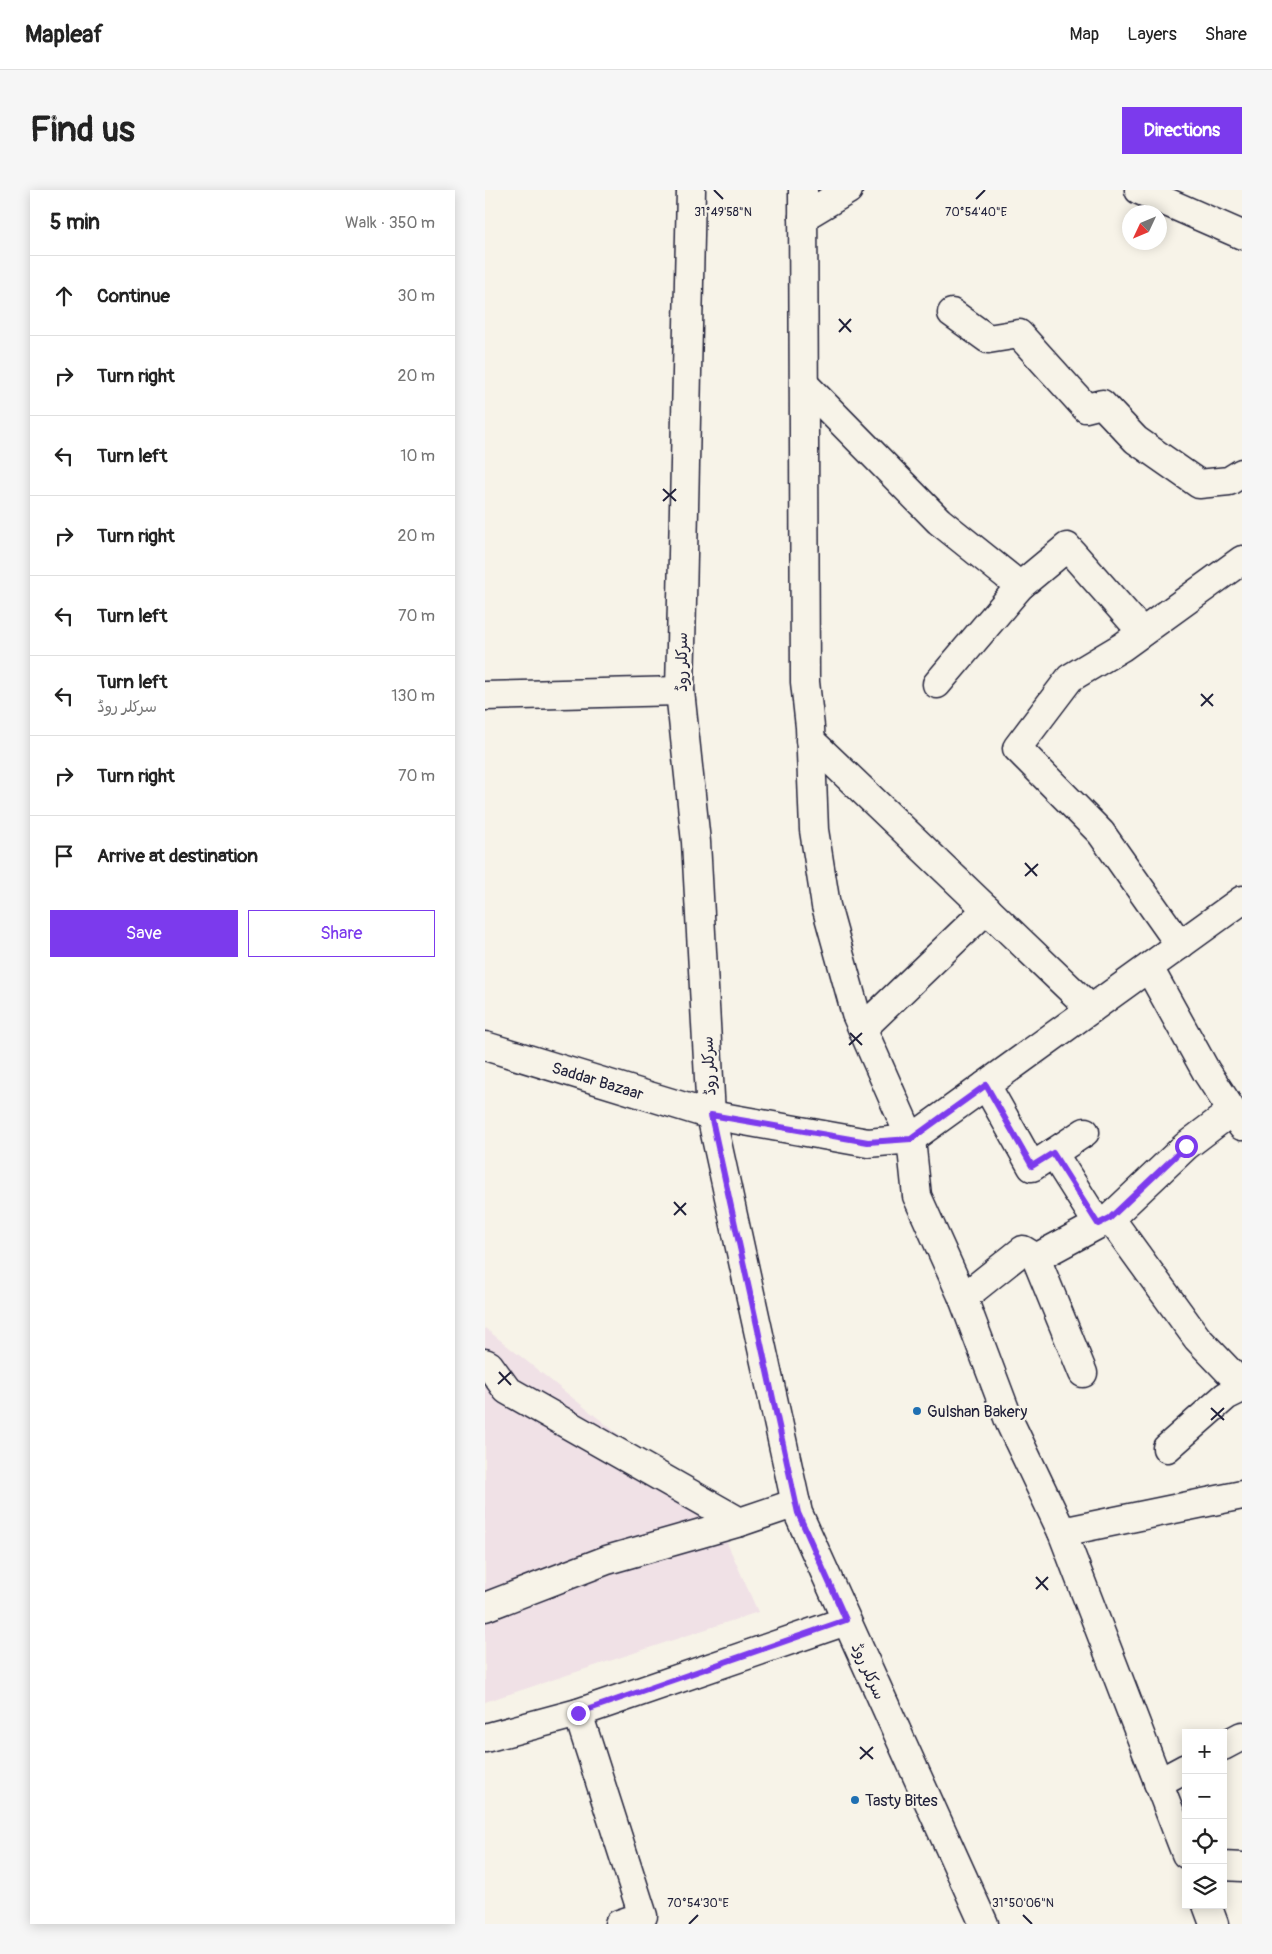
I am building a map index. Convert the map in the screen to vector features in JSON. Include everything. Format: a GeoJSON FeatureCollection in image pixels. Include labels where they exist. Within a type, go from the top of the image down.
{"type":"FeatureCollection","features":[{"type":"Feature","properties":{"kind":"street","name":"سرکلر روڈ"},"geometry":{"type":"LineString","coordinates":[[691,190],[680,691],[696,842],[711,1115],[798,1513],[984,1924]]}},
{"type":"Feature","properties":{"kind":"street"},"geometry":{"type":"LineString","coordinates":[[803,190],[805,682],[814,830],[826,906],[857,1014],[911,1139],[917,1196],[963,1298],[1010,1423],[1062,1532],[1182,1843]]}},
{"type":"Feature","properties":{"kind":"street"},"geometry":{"type":"LineString","coordinates":[[803,217],[848,190]]}},
{"type":"Feature","properties":{"kind":"street"},"geometry":{"type":"LineString","coordinates":[[1139,190],[1242,235]]}},
{"type":"Feature","properties":{"kind":"street"},"geometry":{"type":"LineString","coordinates":[[952,313],[988,339],[1019,334],[1086,408],[1102,404],[1136,440],[1199,484],[1229,481],[1242,473]]}},
{"type":"Feature","properties":{"kind":"street"},"geometry":{"type":"LineString","coordinates":[[804,384],[939,521],[1021,586]]}},
{"type":"Feature","properties":{"kind":"street"},"geometry":{"type":"LineString","coordinates":[[937,684],[1021,586],[1067,546],[1142,632]]}},
{"type":"Feature","properties":{"kind":"street"},"geometry":{"type":"LineString","coordinates":[[1180,945],[1101,833],[1017,748],[1070,678],[1122,647],[1242,560]]}},
{"type":"Feature","properties":{"kind":"street"},"geometry":{"type":"LineString","coordinates":[[485,696],[680,691]]}},
{"type":"Feature","properties":{"kind":"street"},"geometry":{"type":"LineString","coordinates":[[810,740],[1091,1009]]}},
{"type":"Feature","properties":{"kind":"street"},"geometry":{"type":"LineString","coordinates":[[911,1139],[1242,900]]}},
{"type":"Feature","properties":{"kind":"street"},"geometry":{"type":"LineString","coordinates":[[863,1028],[987,909]]}},
{"type":"Feature","properties":{"kind":"street"},"geometry":{"type":"LineString","coordinates":[[1036,1258],[1104,1221],[1186,1146],[1237,1118],[1206,1071],[1149,968]]}},
{"type":"Feature","properties":{"kind":"street","name":"Saddar Bazaar"},"geometry":{"type":"LineString","coordinates":[[485,1046],[711,1115],[868,1142],[911,1139]]}},
{"type":"Feature","properties":{"kind":"street"},"geometry":{"type":"LineString","coordinates":[[986,1085],[1032,1166],[1085,1132]]}},
{"type":"Feature","properties":{"kind":"street"},"geometry":{"type":"LineString","coordinates":[[1053,1153],[1104,1221],[1197,1338],[1242,1386],[1226,1396],[1167,1448]]}},
{"type":"Feature","properties":{"kind":"street"},"geometry":{"type":"LineString","coordinates":[[963,1298],[1023,1250],[1036,1258],[1083,1373]]}},
{"type":"Feature","properties":{"kind":"street"},"geometry":{"type":"LineString","coordinates":[[485,1363],[489,1365],[507,1390],[740,1522]]}},
{"type":"Feature","properties":{"kind":"street"},"geometry":{"type":"LineString","coordinates":[[1062,1532],[1242,1495]]}},
{"type":"Feature","properties":{"kind":"street"},"geometry":{"type":"LineString","coordinates":[[485,1607],[607,1560],[740,1522],[796,1503]]}},
{"type":"Feature","properties":{"kind":"street"},"geometry":{"type":"LineString","coordinates":[[485,1738],[578,1713],[846,1620]]}},
{"type":"Feature","properties":{"kind":"street"},"geometry":{"type":"LineString","coordinates":[[578,1713],[643,1916],[619,1924]]}},
{"type":"Feature","properties":{"kind":"street"},"geometry":{"type":"LineString","coordinates":[[1227,1744],[1242,1736]]}},
{"type":"Feature","properties":{"kind":"street"},"geometry":{"type":"LineString","coordinates":[[1159,1783],[1182,1770]]}},
{"type":"Feature","properties":{"kind":"street"},"geometry":{"type":"LineString","coordinates":[[1227,1866],[1242,1867]]}},
{"type":"Feature","properties":{"kind":"street"},"geometry":{"type":"LineString","coordinates":[[1208,1909],[1214,1924]]}},
{"type":"Feature","properties":{"kind":"shaded area"},"geometry":{"type":"Polygon","coordinates":[[[485,1328],[712,1509],[758,1612],[485,1702],[485,1328]]]}},
{"type":"Feature","properties":{"kind":"place","name":"Gulshan Bakery"},"geometry":{"type":"Point","coordinates":[917,1411]}},
{"type":"Feature","properties":{"kind":"place","name":"Tasty Bites"},"geometry":{"type":"Point","coordinates":[855,1800]}},
{"type":"Feature","properties":{"kind":"route"},"geometry":{"type":"LineString","coordinates":[[578,1713],[846,1620],[798,1513],[711,1115],[868,1142],[911,1139],[986,1085],[1032,1166],[1053,1153],[1098,1224],[1110,1218],[1186,1146]]}}]}
